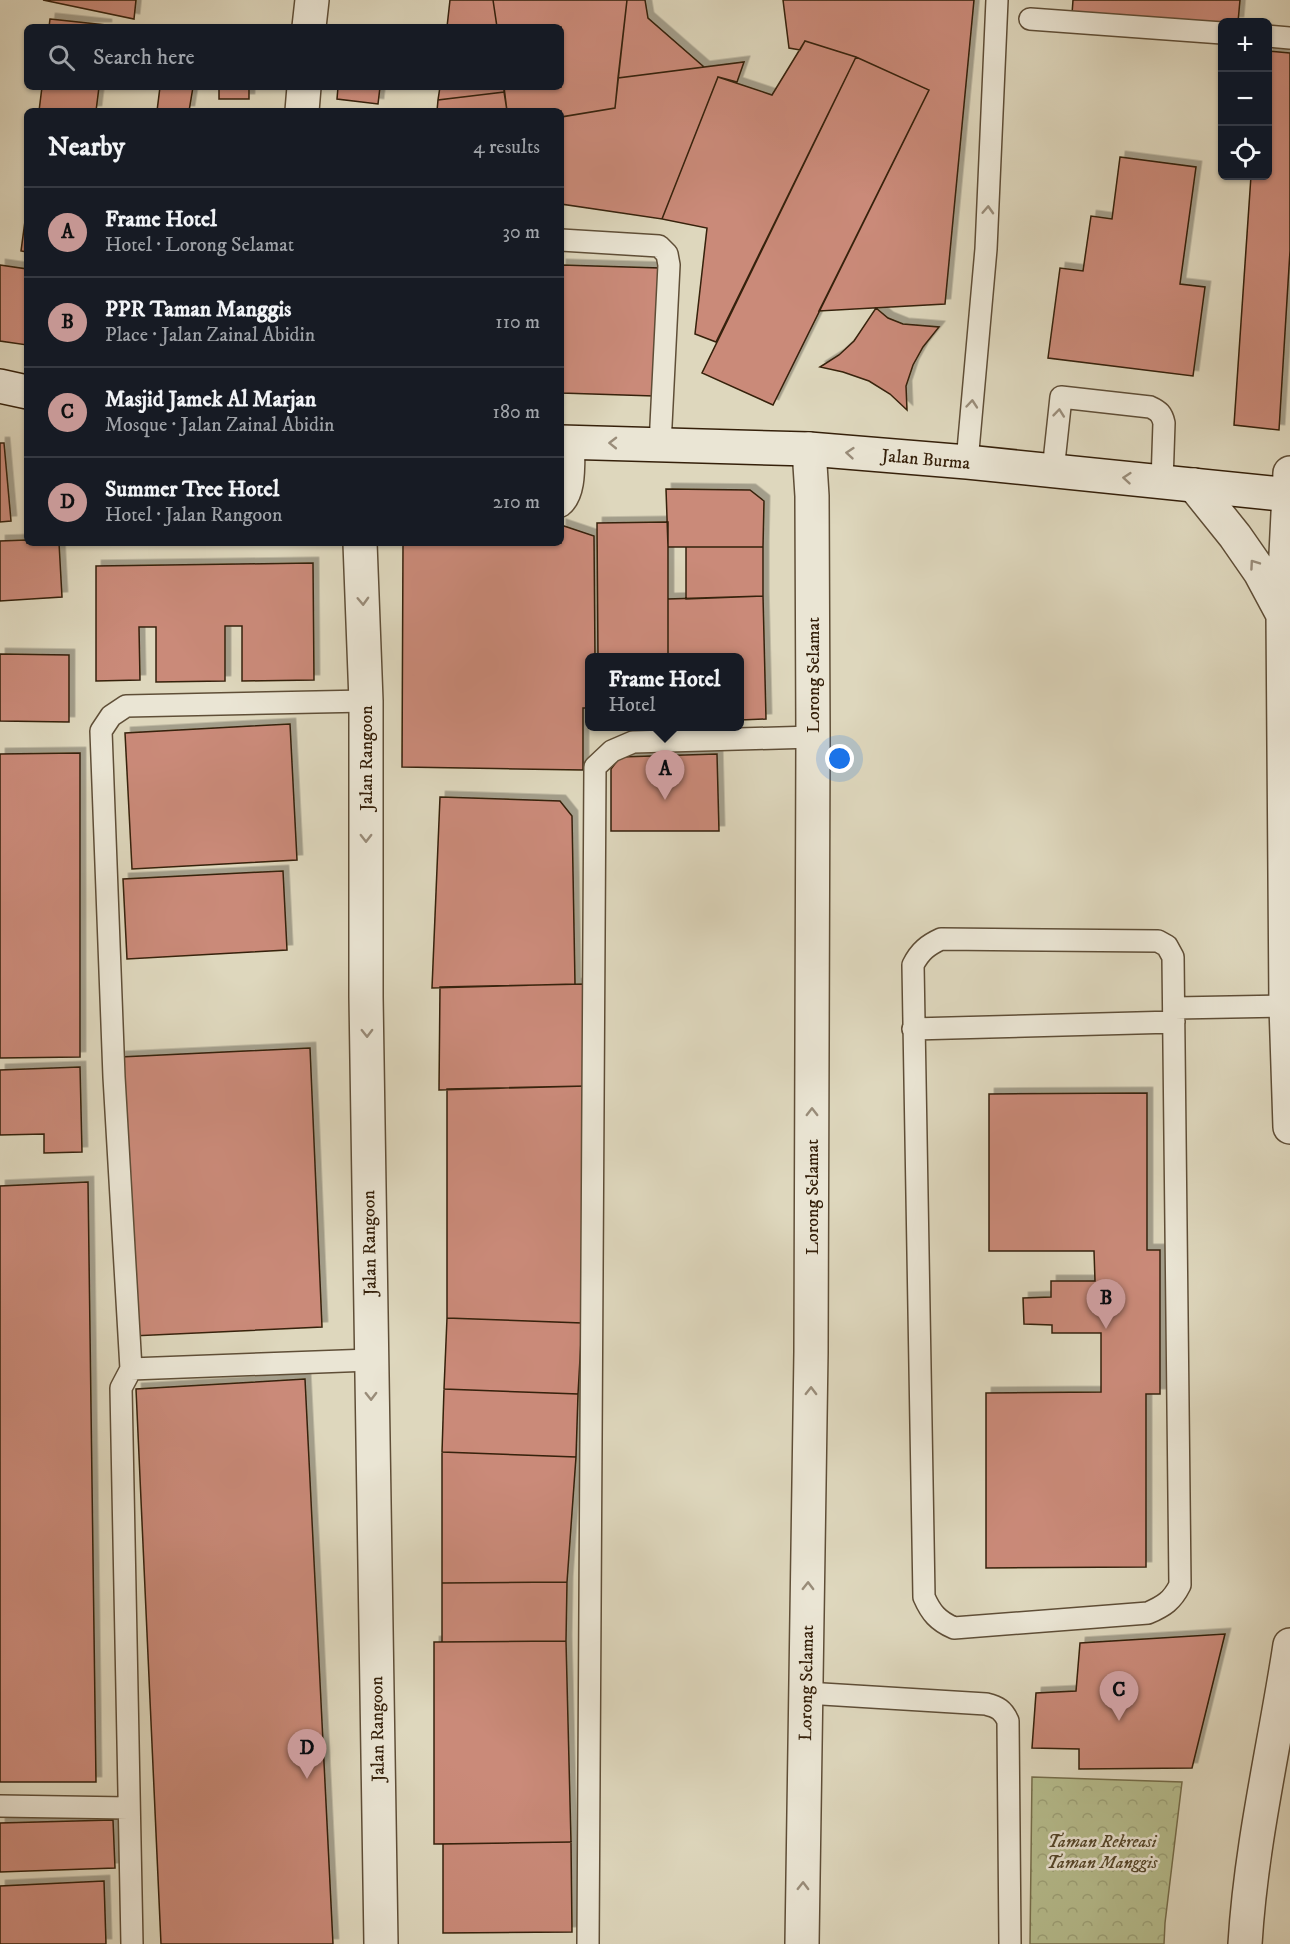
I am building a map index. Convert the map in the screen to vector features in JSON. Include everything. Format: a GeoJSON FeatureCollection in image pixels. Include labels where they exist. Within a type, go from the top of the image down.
{"type":"FeatureCollection","features":[{"type":"Feature","properties":{"kind":"street"},"geometry":{"type":"LineString","coordinates":[[309,24],[312,0]]}},
{"type":"Feature","properties":{"kind":"street"},"geometry":{"type":"LineString","coordinates":[[302,108],[304,90]]}},
{"type":"Feature","properties":{"kind":"street"},"geometry":{"type":"LineString","coordinates":[[0,386],[24,391]]}},
{"type":"Feature","properties":{"kind":"street","name":"Jalan Burma"},"geometry":{"type":"LineString","coordinates":[[567,442],[809,449],[1194,485],[1289,488]]}},
{"type":"Feature","properties":{"kind":"street","name":"Lorong Selamat"},"geometry":{"type":"LineString","coordinates":[[802,1944],[811,1352],[813,737],[812,496],[809,449]]}},
{"type":"Feature","properties":{"kind":"street"},"geometry":{"type":"LineString","coordinates":[[1194,485],[1235,536],[1260,572],[1283,615]]}},
{"type":"Feature","properties":{"kind":"street"},"geometry":{"type":"LineString","coordinates":[[1289,488],[1283,615],[1290,1127]]}},
{"type":"Feature","properties":{"kind":"street","name":"Jalan Rangoon"},"geometry":{"type":"LineString","coordinates":[[360,546],[366,701],[370,1360],[381,1944]]}},
{"type":"Feature","properties":{"kind":"street"},"geometry":{"type":"LineString","coordinates":[[1245,1944],[1262,1812],[1290,1645]]}},
{"type":"Feature","properties":{"kind":"lane"},"geometry":{"type":"LineString","coordinates":[[967,462],[986,249],[997,0]]}},
{"type":"Feature","properties":{"kind":"lane"},"geometry":{"type":"LineString","coordinates":[[1030,19],[1218,33]]}},
{"type":"Feature","properties":{"kind":"lane"},"geometry":{"type":"LineString","coordinates":[[1272,36],[1290,38]]}},
{"type":"Feature","properties":{"kind":"lane"},"geometry":{"type":"LineString","coordinates":[[564,240],[640,243],[659,246],[667,254],[669,265],[660,445]]}},
{"type":"Feature","properties":{"kind":"lane"},"geometry":{"type":"LineString","coordinates":[[1053,471],[1061,397],[1150,407],[1157,410],[1164,423],[1162,482]]}},
{"type":"Feature","properties":{"kind":"lane"},"geometry":{"type":"LineString","coordinates":[[564,503],[571,492],[567,442]]}},
{"type":"Feature","properties":{"kind":"lane"},"geometry":{"type":"LineString","coordinates":[[132,1944],[121,1388],[130,1369],[114,1077],[101,731],[111,716],[126,706],[366,701]]}},
{"type":"Feature","properties":{"kind":"lane"},"geometry":{"type":"LineString","coordinates":[[588,1944],[595,767],[612,751],[633,742],[813,737]]}},
{"type":"Feature","properties":{"kind":"lane"},"geometry":{"type":"LineString","coordinates":[[941,939],[1158,941],[1167,946],[1173,957],[1179,1585],[1174,1598],[1164,1606],[1148,1613],[954,1628],[941,1622],[931,1612],[924,1597],[913,1029],[913,964],[927,945],[941,939]]}},
{"type":"Feature","properties":{"kind":"lane"},"geometry":{"type":"LineString","coordinates":[[913,1029],[1175,1015],[1287,1013]]}},
{"type":"Feature","properties":{"kind":"lane"},"geometry":{"type":"LineString","coordinates":[[130,1369],[370,1360]]}},
{"type":"Feature","properties":{"kind":"lane"},"geometry":{"type":"LineString","coordinates":[[806,1693],[987,1704],[1004,1711],[1008,1721],[1010,1944]]}},
{"type":"Feature","properties":{"kind":"lane"},"geometry":{"type":"LineString","coordinates":[[0,1806],[128,1808]]}},
{"type":"Feature","properties":{"kind":"green space","name":"Taman Rekreasi Taman Manggis"},"geometry":{"type":"Polygon","coordinates":[[[1032,1777],[1182,1782],[1164,1944],[1030,1944],[1032,1777]]]}},
{"type":"Feature","properties":{"kind":"building"},"geometry":{"type":"Polygon","coordinates":[[[43,0],[136,0],[134,19],[43,0]]]}},
{"type":"Feature","properties":{"kind":"building"},"geometry":{"type":"Polygon","coordinates":[[[450,0],[493,0],[497,24],[447,24],[450,0]]]}},
{"type":"Feature","properties":{"kind":"building"},"geometry":{"type":"Polygon","coordinates":[[[493,0],[627,0],[615,108],[564,116],[564,108],[507,108],[504,90],[564,90],[564,24],[497,24],[493,0]]]}},
{"type":"Feature","properties":{"kind":"building"},"geometry":{"type":"Polygon","coordinates":[[[627,0],[645,0],[648,18],[704,67],[618,78],[627,0]]]}},
{"type":"Feature","properties":{"kind":"building"},"geometry":{"type":"Polygon","coordinates":[[[783,0],[974,0],[945,304],[819,311],[929,90],[856,57],[805,41],[800,50],[789,48],[783,0]]]}},
{"type":"Feature","properties":{"kind":"building"},"geometry":{"type":"Polygon","coordinates":[[[1073,0],[1240,0],[1238,18],[1218,18],[1218,25],[1072,14],[1073,0]]]}},
{"type":"Feature","properties":{"kind":"building"},"geometry":{"type":"Polygon","coordinates":[[[50,19],[97,24],[49,24],[50,19]]]}},
{"type":"Feature","properties":{"kind":"building"},"geometry":{"type":"Polygon","coordinates":[[[805,41],[856,57],[716,342],[695,334],[707,228],[662,219],[718,77],[772,95],[805,41]]]}},
{"type":"Feature","properties":{"kind":"building"},"geometry":{"type":"Polygon","coordinates":[[[1272,51],[1290,53],[1290,251],[1279,430],[1234,425],[1251,180],[1272,180],[1272,51]]]}},
{"type":"Feature","properties":{"kind":"building"},"geometry":{"type":"Polygon","coordinates":[[[856,57],[929,90],[773,405],[702,373],[856,57]]]}},
{"type":"Feature","properties":{"kind":"building"},"geometry":{"type":"Polygon","coordinates":[[[744,62],[737,82],[718,77],[662,219],[564,204],[564,116],[615,108],[618,78],[744,62]]]}},
{"type":"Feature","properties":{"kind":"building"},"geometry":{"type":"Polygon","coordinates":[[[42,90],[99,90],[96,108],[39,108],[42,90]]]}},
{"type":"Feature","properties":{"kind":"building"},"geometry":{"type":"Polygon","coordinates":[[[160,90],[192,90],[190,108],[157,108],[160,90]]]}},
{"type":"Feature","properties":{"kind":"building"},"geometry":{"type":"Polygon","coordinates":[[[219,90],[249,90],[249,99],[219,99],[219,90]]]}},
{"type":"Feature","properties":{"kind":"building"},"geometry":{"type":"Polygon","coordinates":[[[338,90],[380,90],[378,104],[337,99],[338,90]]]}},
{"type":"Feature","properties":{"kind":"building"},"geometry":{"type":"Polygon","coordinates":[[[440,90],[504,90],[504,92],[438,100],[440,90]]]}},
{"type":"Feature","properties":{"kind":"building"},"geometry":{"type":"Polygon","coordinates":[[[504,92],[507,108],[437,108],[438,100],[504,92]]]}},
{"type":"Feature","properties":{"kind":"building"},"geometry":{"type":"Polygon","coordinates":[[[1120,157],[1196,167],[1180,284],[1205,287],[1193,376],[1048,358],[1060,268],[1083,271],[1091,216],[1112,219],[1120,157]]]}},
{"type":"Feature","properties":{"kind":"building"},"geometry":{"type":"Polygon","coordinates":[[[24,228],[24,252],[21,251],[24,228]]]}},
{"type":"Feature","properties":{"kind":"building"},"geometry":{"type":"Polygon","coordinates":[[[0,265],[24,269],[24,345],[0,341],[0,265]]]}},
{"type":"Feature","properties":{"kind":"building"},"geometry":{"type":"Polygon","coordinates":[[[564,265],[660,268],[654,396],[564,393],[564,265]]]}},
{"type":"Feature","properties":{"kind":"building"},"geometry":{"type":"Polygon","coordinates":[[[876,308],[888,318],[903,324],[939,327],[923,347],[913,365],[906,386],[907,410],[890,394],[869,381],[820,367],[839,355],[854,341],[876,308]]]}},
{"type":"Feature","properties":{"kind":"building"},"geometry":{"type":"Polygon","coordinates":[[[0,443],[4,443],[11,521],[0,522],[0,443]]]}},
{"type":"Feature","properties":{"kind":"building"},"geometry":{"type":"Polygon","coordinates":[[[666,489],[750,490],[764,501],[763,547],[668,547],[666,489]]]}},
{"type":"Feature","properties":{"kind":"building"},"geometry":{"type":"Polygon","coordinates":[[[668,522],[668,653],[598,653],[597,523],[668,522]]]}},
{"type":"Feature","properties":{"kind":"building"},"geometry":{"type":"Polygon","coordinates":[[[564,526],[594,536],[595,653],[585,653],[583,770],[402,767],[403,546],[564,546],[564,526]]]}},
{"type":"Feature","properties":{"kind":"building"},"geometry":{"type":"Polygon","coordinates":[[[24,540],[24,546],[59,546],[62,597],[0,601],[0,541],[24,540]]]}},
{"type":"Feature","properties":{"kind":"building"},"geometry":{"type":"Polygon","coordinates":[[[686,547],[763,547],[763,596],[686,599],[686,547]]]}},
{"type":"Feature","properties":{"kind":"building"},"geometry":{"type":"Polygon","coordinates":[[[313,563],[314,680],[242,681],[242,626],[225,626],[225,681],[156,682],[156,627],[139,627],[140,680],[96,681],[96,566],[313,563]]]}},
{"type":"Feature","properties":{"kind":"building"},"geometry":{"type":"Polygon","coordinates":[[[763,596],[766,719],[744,720],[744,653],[668,653],[668,599],[763,596]]]}},
{"type":"Feature","properties":{"kind":"building"},"geometry":{"type":"Polygon","coordinates":[[[0,654],[69,655],[69,722],[0,721],[0,654]]]}},
{"type":"Feature","properties":{"kind":"building"},"geometry":{"type":"Polygon","coordinates":[[[290,724],[297,860],[132,869],[125,733],[290,724]]]}},
{"type":"Feature","properties":{"kind":"building"},"geometry":{"type":"Polygon","coordinates":[[[80,753],[80,1057],[0,1058],[0,754],[80,753]]]}},
{"type":"Feature","properties":{"kind":"building"},"geometry":{"type":"Polygon","coordinates":[[[717,754],[719,831],[611,831],[611,769],[620,757],[717,754]]]}},
{"type":"Feature","properties":{"kind":"building"},"geometry":{"type":"Polygon","coordinates":[[[440,797],[560,801],[572,816],[575,984],[432,988],[440,797]]]}},
{"type":"Feature","properties":{"kind":"building"},"geometry":{"type":"Polygon","coordinates":[[[283,871],[287,950],[127,959],[123,879],[283,871]]]}},
{"type":"Feature","properties":{"kind":"building"},"geometry":{"type":"Polygon","coordinates":[[[585,984],[586,1086],[439,1090],[440,987],[585,984]]]}},
{"type":"Feature","properties":{"kind":"building"},"geometry":{"type":"Polygon","coordinates":[[[310,1048],[322,1327],[132,1336],[120,1057],[310,1048]]]}},
{"type":"Feature","properties":{"kind":"building"},"geometry":{"type":"Polygon","coordinates":[[[80,1067],[82,1152],[44,1153],[44,1134],[0,1135],[0,1070],[80,1067]]]}},
{"type":"Feature","properties":{"kind":"building"},"geometry":{"type":"Polygon","coordinates":[[[586,1086],[582,1323],[447,1318],[447,1089],[586,1086]]]}},
{"type":"Feature","properties":{"kind":"building"},"geometry":{"type":"Polygon","coordinates":[[[1147,1093],[1147,1250],[1160,1250],[1160,1394],[1146,1394],[1146,1567],[986,1568],[986,1393],[1101,1392],[1101,1333],[1052,1333],[1052,1325],[1024,1324],[1023,1298],[1051,1297],[1051,1281],[1095,1281],[1094,1251],[989,1251],[989,1094],[1147,1093]]]}},
{"type":"Feature","properties":{"kind":"building"},"geometry":{"type":"Polygon","coordinates":[[[88,1182],[96,1782],[0,1782],[0,1186],[88,1182]]]}},
{"type":"Feature","properties":{"kind":"building"},"geometry":{"type":"Polygon","coordinates":[[[447,1318],[582,1323],[578,1394],[444,1389],[447,1318]]]}},
{"type":"Feature","properties":{"kind":"building"},"geometry":{"type":"Polygon","coordinates":[[[305,1379],[333,1944],[161,1944],[136,1389],[305,1379]]]}},
{"type":"Feature","properties":{"kind":"building"},"geometry":{"type":"Polygon","coordinates":[[[444,1389],[578,1394],[576,1457],[442,1452],[444,1389]]]}},
{"type":"Feature","properties":{"kind":"building"},"geometry":{"type":"Polygon","coordinates":[[[442,1452],[576,1457],[567,1582],[442,1583],[442,1452]]]}},
{"type":"Feature","properties":{"kind":"building"},"geometry":{"type":"Polygon","coordinates":[[[567,1582],[566,1641],[442,1642],[442,1583],[567,1582]]]}},
{"type":"Feature","properties":{"kind":"building"},"geometry":{"type":"Polygon","coordinates":[[[1225,1634],[1192,1768],[1079,1769],[1079,1749],[1032,1748],[1036,1693],[1076,1691],[1080,1643],[1225,1634]]]}},
{"type":"Feature","properties":{"kind":"building"},"geometry":{"type":"Polygon","coordinates":[[[566,1641],[571,1842],[434,1844],[434,1642],[566,1641]]]}},
{"type":"Feature","properties":{"kind":"building"},"geometry":{"type":"Polygon","coordinates":[[[113,1820],[115,1868],[0,1872],[0,1823],[113,1820]]]}},
{"type":"Feature","properties":{"kind":"building"},"geometry":{"type":"Polygon","coordinates":[[[571,1842],[572,1932],[443,1933],[443,1844],[571,1842]]]}},
{"type":"Feature","properties":{"kind":"building"},"geometry":{"type":"Polygon","coordinates":[[[104,1881],[106,1944],[0,1944],[0,1886],[104,1881]]]}},
{"type":"Feature","properties":{"kind":"place","name":"Frame Hotel"},"geometry":{"type":"Point","coordinates":[665,800]}},
{"type":"Feature","properties":{"kind":"place","name":"PPR Taman Manggis"},"geometry":{"type":"Point","coordinates":[1106,1329]}},
{"type":"Feature","properties":{"kind":"place","name":"Masjid Jamek Al Marjan"},"geometry":{"type":"Point","coordinates":[1119,1721]}},
{"type":"Feature","properties":{"kind":"place","name":"Summer Tree Hotel"},"geometry":{"type":"Point","coordinates":[307,1779]}}]}
